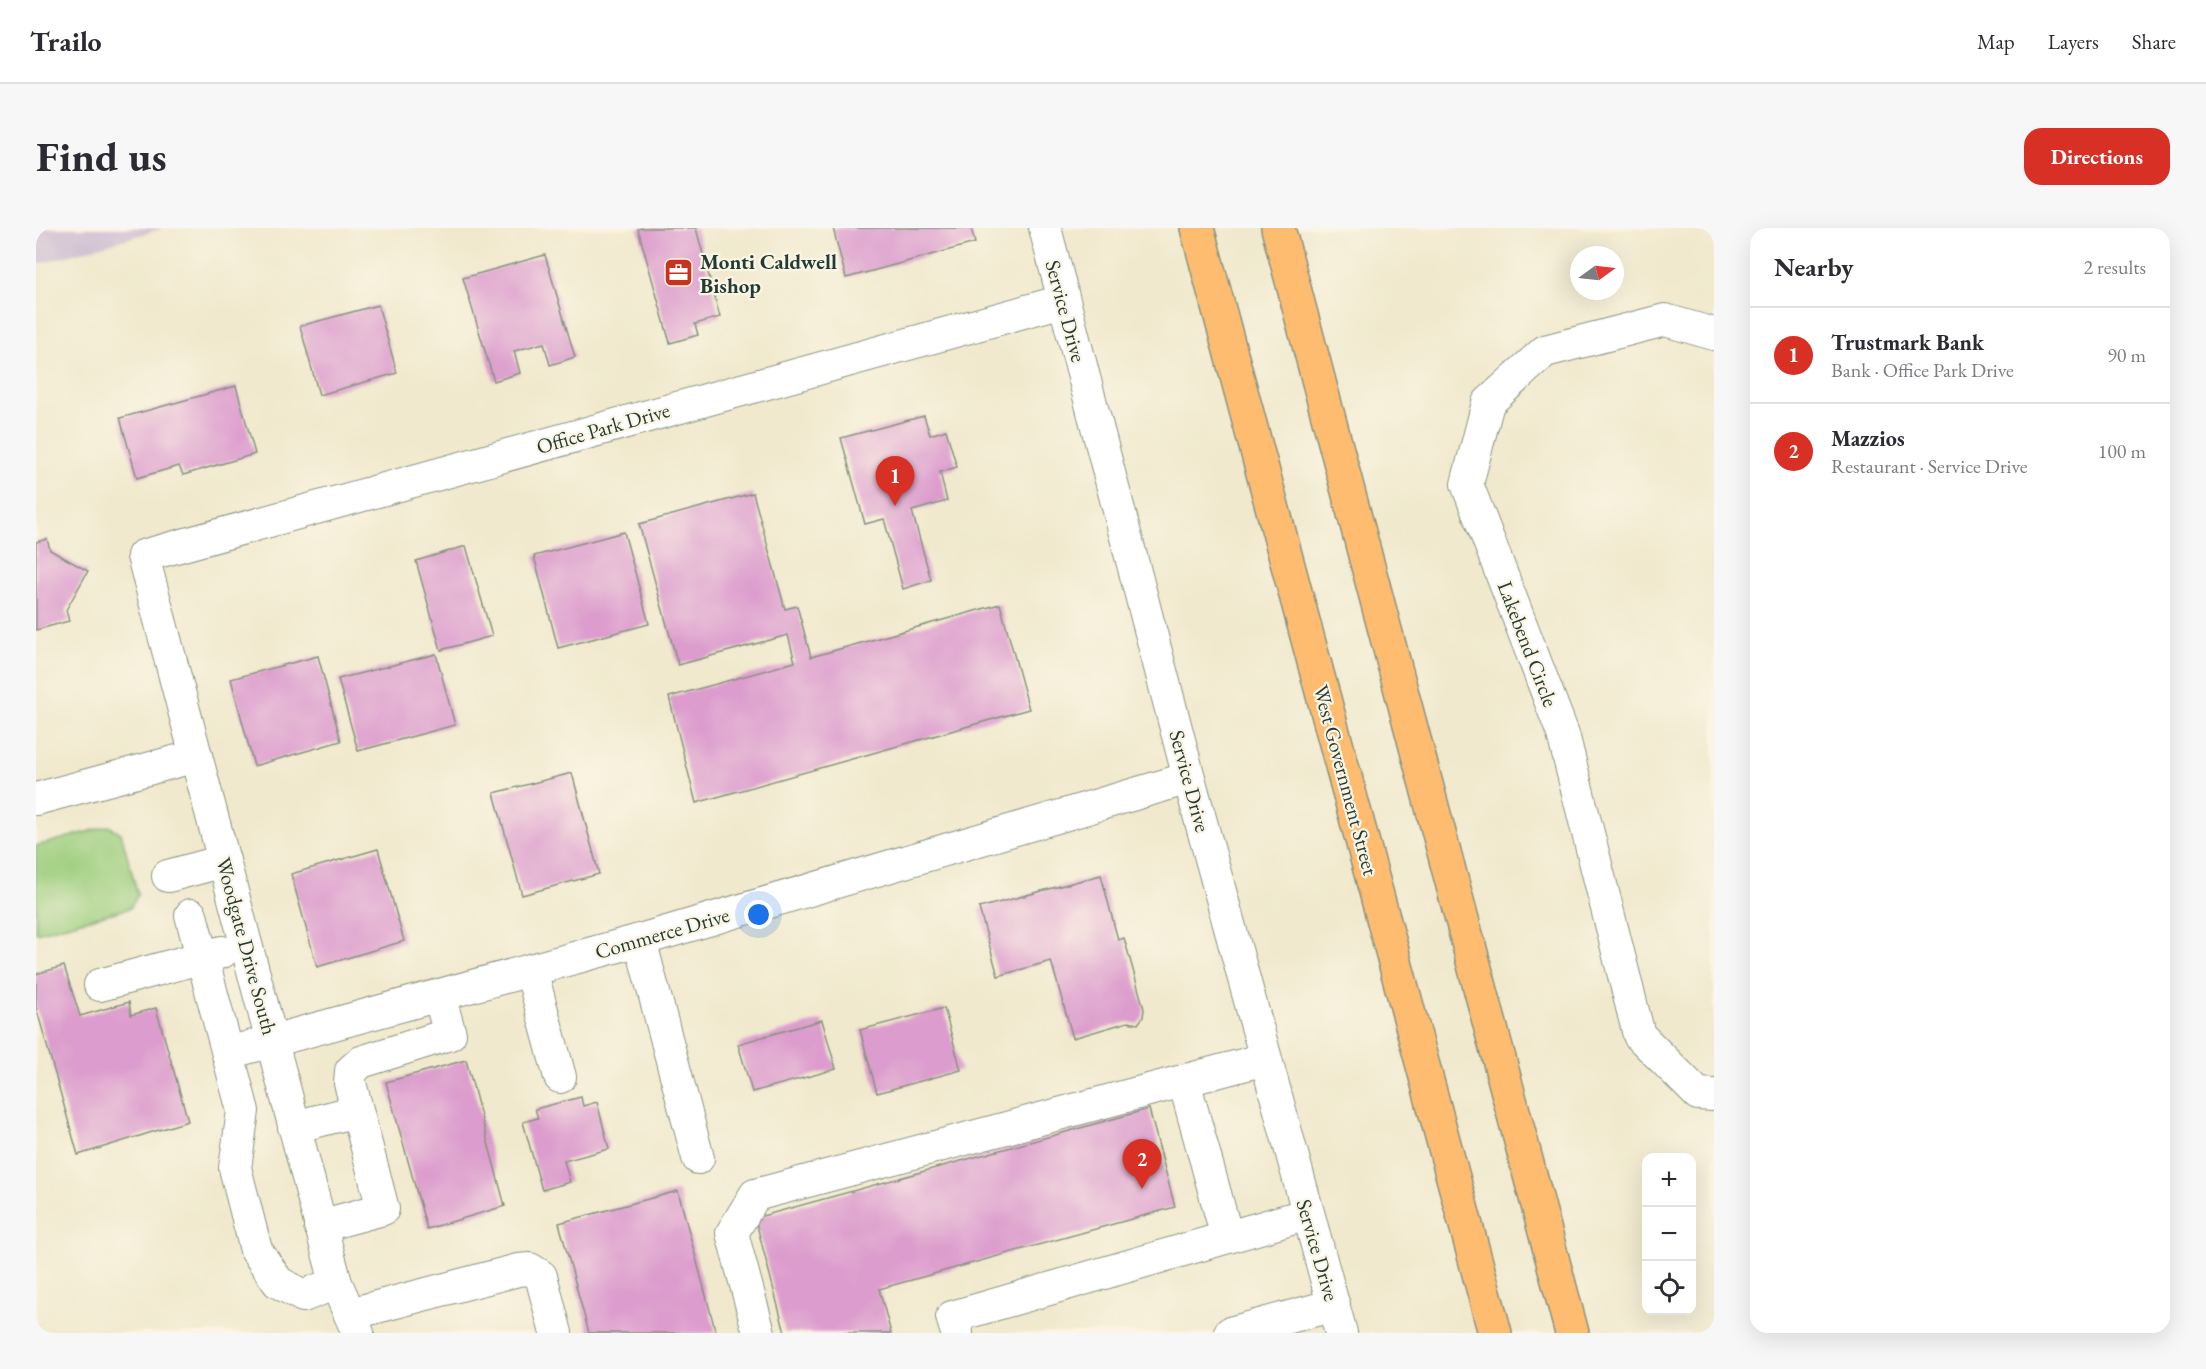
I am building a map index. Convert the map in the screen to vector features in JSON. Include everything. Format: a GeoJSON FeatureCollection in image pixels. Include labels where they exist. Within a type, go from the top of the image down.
{"type":"FeatureCollection","features":[{"type":"Feature","properties":{"kind":"main road","name":"West Government Street"},"geometry":{"type":"LineString","coordinates":[[1197,228],[1495,1333]]}},
{"type":"Feature","properties":{"kind":"main road"},"geometry":{"type":"LineString","coordinates":[[1278,228],[1572,1333]]}},
{"type":"Feature","properties":{"kind":"street","name":"Service Drive"},"geometry":{"type":"LineString","coordinates":[[1045,228],[1189,778],[1338,1319]]}},
{"type":"Feature","properties":{"kind":"street","name":"Office Park Drive"},"geometry":{"type":"LineString","coordinates":[[143,556],[1063,301]]}},
{"type":"Feature","properties":{"kind":"street","name":"Lakebend Circle"},"geometry":{"type":"LineString","coordinates":[[1714,334],[1665,320],[1545,351],[1488,403],[1467,484],[1563,734],[1639,1035],[1698,1094],[1714,1095]]}},
{"type":"Feature","properties":{"kind":"street","name":"Woodgate Drive South"},"geometry":{"type":"LineString","coordinates":[[143,556],[320,1226],[336,1283],[354,1324]]}},
{"type":"Feature","properties":{"kind":"street"},"geometry":{"type":"LineString","coordinates":[[36,799],[196,756]]}},
{"type":"Feature","properties":{"kind":"street","name":"Commerce Drive"},"geometry":{"type":"LineString","coordinates":[[228,1053],[639,940],[1189,778]]}},
{"type":"Feature","properties":{"kind":"street"},"geometry":{"type":"LineString","coordinates":[[168,876],[224,861]]}},
{"type":"Feature","properties":{"kind":"street"},"geometry":{"type":"LineString","coordinates":[[191,915],[243,1111],[235,1168],[256,1250],[278,1282],[303,1296],[336,1283]]}},
{"type":"Feature","properties":{"kind":"street"},"geometry":{"type":"LineString","coordinates":[[639,940],[698,1158]]}},
{"type":"Feature","properties":{"kind":"street"},"geometry":{"type":"LineString","coordinates":[[100,985],[246,945]]}},
{"type":"Feature","properties":{"kind":"street"},"geometry":{"type":"LineString","coordinates":[[531,970],[560,1077]]}},
{"type":"Feature","properties":{"kind":"street"},"geometry":{"type":"LineString","coordinates":[[320,1226],[383,1209],[350,1083],[351,1071],[362,1062],[450,1034],[440,995]]}},
{"type":"Feature","properties":{"kind":"street"},"geometry":{"type":"LineString","coordinates":[[759,1333],[732,1233],[755,1195],[1265,1059]]}},
{"type":"Feature","properties":{"kind":"street"},"geometry":{"type":"LineString","coordinates":[[1184,1081],[1227,1237]]}},
{"type":"Feature","properties":{"kind":"street"},"geometry":{"type":"LineString","coordinates":[[294,1127],[357,1111]]}},
{"type":"Feature","properties":{"kind":"street"},"geometry":{"type":"LineString","coordinates":[[957,1333],[952,1317],[1308,1214]]}},
{"type":"Feature","properties":{"kind":"street"},"geometry":{"type":"LineString","coordinates":[[354,1324],[518,1270],[530,1269],[541,1276],[556,1333]]}},
{"type":"Feature","properties":{"kind":"street"},"geometry":{"type":"LineString","coordinates":[[1230,1333],[1338,1319]]}},
{"type":"Feature","properties":{"kind":"shaded area"},"geometry":{"type":"Polygon","coordinates":[[[36,228],[160,228],[161,229],[36,265],[36,228]]]}},
{"type":"Feature","properties":{"kind":"green space"},"geometry":{"type":"Polygon","coordinates":[[[109,826],[121,833],[138,895],[130,908],[36,933],[36,846],[109,826]]]}},
{"type":"Feature","properties":{"kind":"building","name":"Monti Caldwell Bishop"},"geometry":{"type":"Polygon","coordinates":[[[696,228],[720,317],[695,324],[698,335],[670,343],[638,229],[696,228]]]}},
{"type":"Feature","properties":{"kind":"building"},"geometry":{"type":"Polygon","coordinates":[[[833,228],[971,228],[975,243],[846,278],[833,228]]]}},
{"type":"Feature","properties":{"kind":"building"},"geometry":{"type":"Polygon","coordinates":[[[545,255],[575,357],[550,365],[544,343],[514,351],[520,373],[494,381],[463,278],[545,255]]]}},
{"type":"Feature","properties":{"kind":"building"},"geometry":{"type":"Polygon","coordinates":[[[378,305],[397,373],[319,395],[300,326],[378,305]]]}},
{"type":"Feature","properties":{"kind":"building"},"geometry":{"type":"Polygon","coordinates":[[[236,386],[255,454],[183,475],[179,466],[137,478],[120,418],[236,386]]]}},
{"type":"Feature","properties":{"kind":"building"},"geometry":{"type":"Polygon","coordinates":[[[924,416],[930,435],[946,430],[957,467],[940,472],[947,501],[912,511],[931,580],[903,589],[884,519],[865,524],[841,438],[924,416]]]}},
{"type":"Feature","properties":{"kind":"building"},"geometry":{"type":"Polygon","coordinates":[[[753,493],[785,609],[797,606],[811,657],[1000,604],[1029,709],[696,803],[669,697],[795,662],[788,635],[678,665],[639,524],[753,493]]]}},
{"type":"Feature","properties":{"kind":"building"},"geometry":{"type":"Polygon","coordinates":[[[624,532],[649,624],[558,648],[534,556],[624,532]]]}},
{"type":"Feature","properties":{"kind":"building"},"geometry":{"type":"Polygon","coordinates":[[[47,539],[50,550],[88,571],[66,610],[69,621],[36,630],[36,542],[47,539]]]}},
{"type":"Feature","properties":{"kind":"building"},"geometry":{"type":"Polygon","coordinates":[[[466,546],[492,636],[441,650],[416,561],[466,546]]]}},
{"type":"Feature","properties":{"kind":"building"},"geometry":{"type":"Polygon","coordinates":[[[436,654],[455,725],[358,751],[338,679],[436,654]]]}},
{"type":"Feature","properties":{"kind":"building"},"geometry":{"type":"Polygon","coordinates":[[[318,656],[341,741],[254,766],[231,679],[318,656]]]}},
{"type":"Feature","properties":{"kind":"building"},"geometry":{"type":"Polygon","coordinates":[[[572,773],[599,874],[522,895],[494,793],[572,773]]]}},
{"type":"Feature","properties":{"kind":"building"},"geometry":{"type":"Polygon","coordinates":[[[378,849],[404,941],[317,967],[291,874],[378,849]]]}},
{"type":"Feature","properties":{"kind":"building"},"geometry":{"type":"Polygon","coordinates":[[[1101,875],[1118,940],[1124,938],[1144,1009],[1143,1017],[1138,1024],[1128,1022],[1073,1038],[1051,961],[998,976],[979,908],[1101,875]]]}},
{"type":"Feature","properties":{"kind":"building"},"geometry":{"type":"Polygon","coordinates":[[[64,966],[80,1016],[129,1002],[131,1015],[156,1008],[188,1121],[78,1155],[36,1007],[36,974],[64,966]]]}},
{"type":"Feature","properties":{"kind":"building"},"geometry":{"type":"Polygon","coordinates":[[[944,1008],[961,1070],[877,1093],[860,1030],[944,1008]]]}},
{"type":"Feature","properties":{"kind":"building"},"geometry":{"type":"Polygon","coordinates":[[[822,1020],[836,1069],[752,1092],[738,1044],[822,1020]]]}},
{"type":"Feature","properties":{"kind":"building"},"geometry":{"type":"Polygon","coordinates":[[[466,1060],[505,1206],[427,1229],[386,1082],[466,1060]]]}},
{"type":"Feature","properties":{"kind":"building"},"geometry":{"type":"Polygon","coordinates":[[[581,1097],[583,1106],[597,1102],[609,1149],[564,1161],[570,1182],[542,1190],[523,1122],[538,1118],[535,1109],[581,1097]]]}},
{"type":"Feature","properties":{"kind":"building"},"geometry":{"type":"Polygon","coordinates":[[[1149,1109],[1175,1207],[879,1289],[891,1333],[785,1333],[755,1218],[1149,1109]]]}},
{"type":"Feature","properties":{"kind":"building"},"geometry":{"type":"Polygon","coordinates":[[[678,1191],[716,1333],[589,1333],[559,1223],[678,1191]]]}},
{"type":"Feature","properties":{"kind":"place","name":"Monti Caldwell Bishop"},"geometry":{"type":"Point","coordinates":[679,273]}},
{"type":"Feature","properties":{"kind":"place","name":"Trustmark Bank"},"geometry":{"type":"Point","coordinates":[895,506]}},
{"type":"Feature","properties":{"kind":"place","name":"Mazzios"},"geometry":{"type":"Point","coordinates":[1142,1189]}}]}
